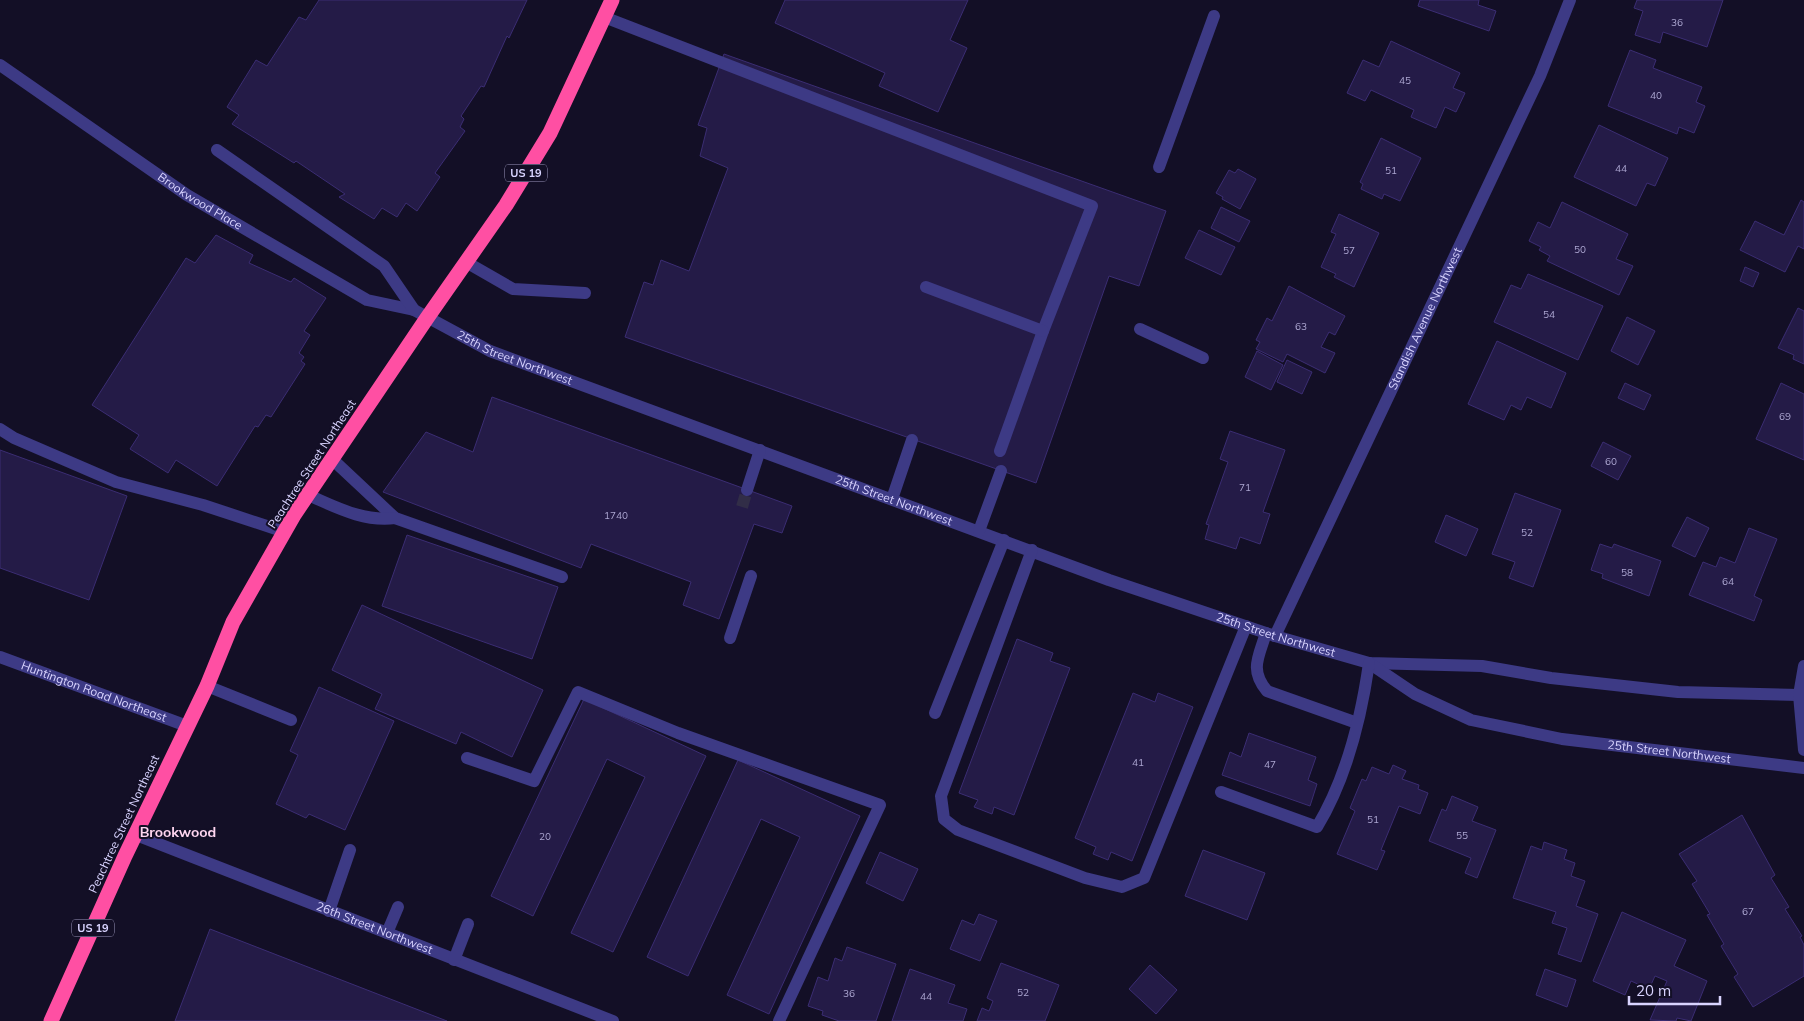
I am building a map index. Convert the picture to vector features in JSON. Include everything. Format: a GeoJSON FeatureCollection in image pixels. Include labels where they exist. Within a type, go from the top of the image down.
{"type":"FeatureCollection","features":[{"type":"Feature","properties":{"kind":"highway","name":"Peachtree Street Northeast"},"geometry":{"type":"LineString","coordinates":[[51,1021],[207,686],[233,622],[285,532],[332,459],[420,314],[466,262],[506,206],[550,133],[612,0]]}},
{"type":"Feature","properties":{"kind":"street","name":"Standish Avenue Northwest"},"geometry":{"type":"LineString","coordinates":[[1357,723],[1267,690],[1258,680],[1256,664],[1540,76],[1570,0]]}},
{"type":"Feature","properties":{"kind":"street"},"geometry":{"type":"LineString","coordinates":[[604,16],[1092,206],[1043,331],[1000,451]]}},
{"type":"Feature","properties":{"kind":"street"},"geometry":{"type":"LineString","coordinates":[[1159,167],[1214,16]]}},
{"type":"Feature","properties":{"kind":"street","name":"Brookwood Place"},"geometry":{"type":"LineString","coordinates":[[0,65],[187,195],[367,300],[420,314]]}},
{"type":"Feature","properties":{"kind":"street"},"geometry":{"type":"LineString","coordinates":[[217,150],[384,266],[420,314]]}},
{"type":"Feature","properties":{"kind":"street"},"geometry":{"type":"LineString","coordinates":[[466,262],[513,289],[584,293]]}},
{"type":"Feature","properties":{"kind":"street"},"geometry":{"type":"LineString","coordinates":[[926,287],[1043,331]]}},
{"type":"Feature","properties":{"kind":"street","name":"25th Street Northwest"},"geometry":{"type":"LineString","coordinates":[[420,314],[490,351],[1109,580],[1271,634],[1370,663],[1482,666],[1551,678],[1678,692],[1799,695]]}},
{"type":"Feature","properties":{"kind":"street"},"geometry":{"type":"LineString","coordinates":[[1140,329],[1203,358]]}},
{"type":"Feature","properties":{"kind":"street"},"geometry":{"type":"LineString","coordinates":[[0,429],[14,438],[116,482],[203,505],[285,532]]}},
{"type":"Feature","properties":{"kind":"street"},"geometry":{"type":"LineString","coordinates":[[892,499],[912,440]]}},
{"type":"Feature","properties":{"kind":"street"},"geometry":{"type":"LineString","coordinates":[[747,490],[760,450]]}},
{"type":"Feature","properties":{"kind":"street"},"geometry":{"type":"LineString","coordinates":[[332,459],[395,518],[562,576]]}},
{"type":"Feature","properties":{"kind":"street"},"geometry":{"type":"LineString","coordinates":[[979,531],[1000,471]]}},
{"type":"Feature","properties":{"kind":"street"},"geometry":{"type":"LineString","coordinates":[[308,495],[365,518],[380,520],[395,518]]}},
{"type":"Feature","properties":{"kind":"street"},"geometry":{"type":"LineString","coordinates":[[936,713],[1004,540]]}},
{"type":"Feature","properties":{"kind":"street"},"geometry":{"type":"LineString","coordinates":[[1032,550],[941,796],[944,819],[958,830],[1085,878],[1122,887],[1144,878],[1246,626]]}},
{"type":"Feature","properties":{"kind":"street"},"geometry":{"type":"LineString","coordinates":[[730,638],[750,576]]}},
{"type":"Feature","properties":{"kind":"street","name":"Huntington Road Northeast"},"geometry":{"type":"LineString","coordinates":[[0,657],[187,726]]}},
{"type":"Feature","properties":{"kind":"street"},"geometry":{"type":"LineString","coordinates":[[1221,792],[1317,827],[1330,804],[1357,723],[1363,704],[1370,663]]}},
{"type":"Feature","properties":{"kind":"street","name":"25th Street Northwest"},"geometry":{"type":"LineString","coordinates":[[1370,663],[1415,694],[1471,720],[1562,739],[1804,768]]}},
{"type":"Feature","properties":{"kind":"street"},"geometry":{"type":"LineString","coordinates":[[1804,666],[1799,695],[1804,750]]}},
{"type":"Feature","properties":{"kind":"street"},"geometry":{"type":"LineString","coordinates":[[207,686],[290,720]]}},
{"type":"Feature","properties":{"kind":"street"},"geometry":{"type":"LineString","coordinates":[[467,758],[534,781],[578,692],[678,733],[880,805],[779,1021]]}},
{"type":"Feature","properties":{"kind":"street","name":"26th Street Northwest"},"geometry":{"type":"LineString","coordinates":[[136,835],[613,1021]]}},
{"type":"Feature","properties":{"kind":"street"},"geometry":{"type":"LineString","coordinates":[[329,910],[350,850]]}},
{"type":"Feature","properties":{"kind":"street"},"geometry":{"type":"LineString","coordinates":[[387,933],[398,907]]}},
{"type":"Feature","properties":{"kind":"street"},"geometry":{"type":"LineString","coordinates":[[454,960],[468,924]]}},
{"type":"Feature","properties":{"kind":"building"},"geometry":{"type":"Polygon","coordinates":[[[319,0],[527,0],[509,38],[507,36],[484,87],[481,86],[461,116],[464,119],[460,127],[465,131],[435,173],[440,177],[417,211],[406,203],[397,217],[382,208],[374,219],[339,197],[345,194],[296,161],[294,163],[232,124],[239,115],[227,107],[256,60],[267,66],[299,17],[306,20],[319,0]]]}},
{"type":"Feature","properties":{"kind":"building"},"geometry":{"type":"Polygon","coordinates":[[[785,0],[968,0],[950,40],[967,48],[938,112],[879,86],[885,73],[775,23],[785,0]]]}},
{"type":"Feature","properties":{"kind":"building"},"geometry":{"type":"Polygon","coordinates":[[[1420,0],[1479,0],[1478,5],[1496,11],[1489,31],[1418,6],[1420,0]]]}},
{"type":"Feature","properties":{"kind":"building"},"geometry":{"type":"Polygon","coordinates":[[[1637,0],[1723,0],[1707,47],[1663,32],[1660,43],[1635,35],[1643,11],[1634,8],[1637,0]]]}},
{"type":"Feature","properties":{"kind":"building"},"geometry":{"type":"Polygon","coordinates":[[[1391,41],[1460,73],[1453,88],[1465,93],[1456,112],[1445,107],[1436,128],[1411,117],[1414,110],[1371,90],[1365,101],[1347,93],[1363,60],[1379,67],[1391,41]]]}},
{"type":"Feature","properties":{"kind":"building"},"geometry":{"type":"Polygon","coordinates":[[[1630,50],[1656,60],[1653,68],[1702,87],[1696,102],[1705,106],[1694,133],[1679,127],[1677,134],[1608,106],[1630,50]]]}},
{"type":"Feature","properties":{"kind":"building"},"geometry":{"type":"Polygon","coordinates":[[[724,54],[1166,211],[1139,286],[1109,276],[1036,483],[625,337],[644,282],[653,285],[661,260],[689,271],[728,168],[700,156],[707,128],[698,125],[724,54]]]}},
{"type":"Feature","properties":{"kind":"building"},"geometry":{"type":"Polygon","coordinates":[[[1599,125],[1668,158],[1655,186],[1647,183],[1636,206],[1574,177],[1599,125]]]}},
{"type":"Feature","properties":{"kind":"building"},"geometry":{"type":"Polygon","coordinates":[[[1381,138],[1421,158],[1400,201],[1384,194],[1382,199],[1361,189],[1363,184],[1360,182],[1381,138]]]}},
{"type":"Feature","properties":{"kind":"building"},"geometry":{"type":"Polygon","coordinates":[[[1238,169],[1256,179],[1240,209],[1222,199],[1223,197],[1216,193],[1229,170],[1235,173],[1238,169]]]}},
{"type":"Feature","properties":{"kind":"building"},"geometry":{"type":"Polygon","coordinates":[[[1801,200],[1804,202],[1804,249],[1798,246],[1785,272],[1740,250],[1755,221],[1784,235],[1801,200]]]}},
{"type":"Feature","properties":{"kind":"building"},"geometry":{"type":"Polygon","coordinates":[[[1562,202],[1628,234],[1616,259],[1633,266],[1619,295],[1547,261],[1550,256],[1539,250],[1541,247],[1529,241],[1538,222],[1550,228],[1562,202]]]}},
{"type":"Feature","properties":{"kind":"building"},"geometry":{"type":"Polygon","coordinates":[[[1221,207],[1250,221],[1239,242],[1211,228],[1221,207]]]}},
{"type":"Feature","properties":{"kind":"building"},"geometry":{"type":"Polygon","coordinates":[[[1339,214],[1379,233],[1354,287],[1334,277],[1336,274],[1321,267],[1336,234],[1331,232],[1339,214]]]}},
{"type":"Feature","properties":{"kind":"building"},"geometry":{"type":"Polygon","coordinates":[[[1199,230],[1235,247],[1221,275],[1185,258],[1199,230]]]}},
{"type":"Feature","properties":{"kind":"building"},"geometry":{"type":"Polygon","coordinates":[[[216,235],[253,255],[249,263],[291,282],[294,278],[326,298],[304,331],[310,335],[299,353],[304,357],[301,361],[305,364],[271,417],[266,415],[258,427],[255,426],[217,486],[176,460],[168,473],[130,449],[139,435],[92,405],[186,258],[195,263],[216,235]]]}},
{"type":"Feature","properties":{"kind":"building"},"geometry":{"type":"Polygon","coordinates":[[[1745,267],[1759,273],[1753,287],[1740,281],[1745,267]]]}},
{"type":"Feature","properties":{"kind":"building"},"geometry":{"type":"Polygon","coordinates":[[[1528,274],[1603,306],[1578,360],[1494,322],[1511,285],[1521,289],[1528,274]]]}},
{"type":"Feature","properties":{"kind":"building"},"geometry":{"type":"Polygon","coordinates":[[[1289,286],[1345,316],[1335,335],[1329,332],[1321,347],[1335,353],[1325,373],[1287,354],[1283,362],[1256,349],[1260,342],[1256,340],[1267,318],[1272,321],[1289,286]]]}},
{"type":"Feature","properties":{"kind":"building"},"geometry":{"type":"Polygon","coordinates":[[[1798,308],[1804,311],[1804,364],[1793,359],[1794,355],[1778,348],[1798,308]]]}},
{"type":"Feature","properties":{"kind":"building"},"geometry":{"type":"Polygon","coordinates":[[[1627,317],[1655,331],[1638,365],[1611,351],[1627,317]]]}},
{"type":"Feature","properties":{"kind":"building"},"geometry":{"type":"Polygon","coordinates":[[[1497,341],[1566,373],[1551,408],[1527,397],[1521,410],[1511,405],[1504,420],[1468,404],[1497,341]]]}},
{"type":"Feature","properties":{"kind":"building"},"geometry":{"type":"Polygon","coordinates":[[[1257,351],[1283,365],[1271,390],[1245,377],[1257,351]]]}},
{"type":"Feature","properties":{"kind":"building"},"geometry":{"type":"Polygon","coordinates":[[[1287,360],[1312,372],[1302,394],[1277,382],[1287,360]]]}},
{"type":"Feature","properties":{"kind":"building"},"geometry":{"type":"Polygon","coordinates":[[[1625,383],[1651,395],[1644,410],[1618,398],[1625,383]]]}},
{"type":"Feature","properties":{"kind":"building"},"geometry":{"type":"Polygon","coordinates":[[[1781,383],[1804,394],[1804,460],[1756,439],[1781,383]]]}},
{"type":"Feature","properties":{"kind":"building"},"geometry":{"type":"Polygon","coordinates":[[[492,397],[792,506],[782,533],[754,524],[719,619],[683,605],[691,582],[591,544],[581,568],[383,492],[426,432],[473,452],[492,397]]]}},
{"type":"Feature","properties":{"kind":"building"},"geometry":{"type":"Polygon","coordinates":[[[1230,431],[1285,450],[1263,512],[1270,514],[1260,544],[1240,537],[1236,549],[1205,539],[1209,525],[1206,524],[1228,462],[1220,459],[1230,431]]]}},
{"type":"Feature","properties":{"kind":"building"},"geometry":{"type":"Polygon","coordinates":[[[1603,442],[1631,456],[1618,480],[1591,466],[1603,442]]]}},
{"type":"Feature","properties":{"kind":"building"},"geometry":{"type":"Polygon","coordinates":[[[0,450],[127,496],[89,600],[0,568],[0,450]]]}},
{"type":"Feature","properties":{"kind":"building"},"geometry":{"type":"Polygon","coordinates":[[[1515,493],[1561,510],[1533,587],[1509,578],[1515,562],[1492,554],[1515,493]]]}},
{"type":"Feature","properties":{"kind":"building"},"geometry":{"type":"Polygon","coordinates":[[[1446,515],[1478,529],[1466,556],[1435,542],[1446,515]]]}},
{"type":"Feature","properties":{"kind":"building"},"geometry":{"type":"Polygon","coordinates":[[[1687,517],[1709,528],[1695,557],[1672,546],[1687,517]]]}},
{"type":"Feature","properties":{"kind":"building"},"geometry":{"type":"Polygon","coordinates":[[[1749,528],[1777,539],[1754,596],[1762,600],[1754,621],[1689,595],[1703,562],[1716,567],[1720,557],[1735,563],[1749,528]]]}},
{"type":"Feature","properties":{"kind":"building"},"geometry":{"type":"Polygon","coordinates":[[[407,535],[558,587],[532,659],[382,606],[407,535]]]}},
{"type":"Feature","properties":{"kind":"building"},"geometry":{"type":"Polygon","coordinates":[[[1600,544],[1612,548],[1614,544],[1661,561],[1649,596],[1602,578],[1603,574],[1591,570],[1600,544]]]}},
{"type":"Feature","properties":{"kind":"building"},"geometry":{"type":"Polygon","coordinates":[[[362,605],[543,690],[512,757],[461,732],[456,744],[375,709],[382,694],[332,670],[362,605]]]}},
{"type":"Feature","properties":{"kind":"building"},"geometry":{"type":"Polygon","coordinates":[[[1017,639],[1053,653],[1050,661],[1070,668],[1014,815],[994,807],[992,814],[974,807],[978,800],[959,793],[1017,639]]]}},
{"type":"Feature","properties":{"kind":"building"},"geometry":{"type":"Polygon","coordinates":[[[319,687],[394,721],[345,830],[309,814],[306,818],[276,804],[298,755],[290,751],[319,687]]]}},
{"type":"Feature","properties":{"kind":"building"},"geometry":{"type":"Polygon","coordinates":[[[1133,693],[1155,702],[1158,693],[1193,707],[1132,861],[1111,852],[1108,860],[1093,854],[1096,847],[1075,838],[1133,693]]]}},
{"type":"Feature","properties":{"kind":"building"},"geometry":{"type":"Polygon","coordinates":[[[584,699],[706,756],[613,952],[571,933],[645,777],[607,759],[533,916],[491,896],[584,699]]]}},
{"type":"Feature","properties":{"kind":"building"},"geometry":{"type":"Polygon","coordinates":[[[1249,733],[1316,757],[1308,780],[1317,784],[1310,806],[1222,775],[1230,752],[1241,757],[1249,733]]]}},
{"type":"Feature","properties":{"kind":"building"},"geometry":{"type":"Polygon","coordinates":[[[738,760],[860,816],[769,1014],[727,995],[800,837],[761,819],[688,976],[647,957],[738,760]]]}},
{"type":"Feature","properties":{"kind":"building"},"geometry":{"type":"Polygon","coordinates":[[[1393,765],[1406,771],[1402,779],[1419,785],[1418,789],[1428,793],[1420,814],[1399,806],[1381,850],[1385,851],[1377,870],[1337,854],[1355,811],[1350,808],[1362,779],[1366,781],[1372,767],[1389,774],[1393,765]]]}},
{"type":"Feature","properties":{"kind":"building"},"geometry":{"type":"Polygon","coordinates":[[[1452,796],[1478,807],[1472,821],[1496,830],[1477,878],[1465,873],[1471,858],[1429,841],[1442,809],[1446,811],[1452,796]]]}},
{"type":"Feature","properties":{"kind":"building"},"geometry":{"type":"Polygon","coordinates":[[[1742,815],[1775,875],[1771,878],[1789,907],[1785,909],[1802,936],[1800,937],[1804,945],[1804,976],[1753,1007],[1734,977],[1738,974],[1721,946],[1724,944],[1707,915],[1710,914],[1692,884],[1697,881],[1679,854],[1742,815]]]}},
{"type":"Feature","properties":{"kind":"building"},"geometry":{"type":"Polygon","coordinates":[[[1544,842],[1567,850],[1564,859],[1575,863],[1571,876],[1585,881],[1576,906],[1598,914],[1581,962],[1558,954],[1567,928],[1552,923],[1556,912],[1513,898],[1531,846],[1542,850],[1544,842]]]}},
{"type":"Feature","properties":{"kind":"building"},"geometry":{"type":"Polygon","coordinates":[[[1203,850],[1265,873],[1247,920],[1185,896],[1203,850]]]}},
{"type":"Feature","properties":{"kind":"building"},"geometry":{"type":"Polygon","coordinates":[[[880,852],[918,869],[903,901],[866,883],[880,852]]]}},
{"type":"Feature","properties":{"kind":"building"},"geometry":{"type":"Polygon","coordinates":[[[1622,912],[1686,940],[1674,966],[1707,981],[1691,1021],[1677,1018],[1676,1021],[1650,1020],[1667,981],[1655,976],[1649,989],[1631,981],[1625,995],[1593,981],[1622,912]]]}},
{"type":"Feature","properties":{"kind":"building"},"geometry":{"type":"Polygon","coordinates":[[[979,914],[997,921],[980,961],[950,949],[962,920],[974,925],[979,914]]]}},
{"type":"Feature","properties":{"kind":"building"},"geometry":{"type":"Polygon","coordinates":[[[210,929],[447,1021],[175,1021],[210,929]]]}},
{"type":"Feature","properties":{"kind":"building"},"geometry":{"type":"Polygon","coordinates":[[[847,947],[896,964],[876,1021],[839,1021],[822,1015],[823,1011],[808,1006],[818,977],[828,981],[835,958],[842,961],[847,947]]]}},
{"type":"Feature","properties":{"kind":"building"},"geometry":{"type":"Polygon","coordinates":[[[1001,963],[1059,985],[1045,1021],[977,1021],[982,1008],[989,1011],[993,1001],[987,998],[1001,963]]]}},
{"type":"Feature","properties":{"kind":"building"},"geometry":{"type":"Polygon","coordinates":[[[1150,965],[1177,990],[1156,1014],[1129,989],[1150,965]]]}},
{"type":"Feature","properties":{"kind":"building"},"geometry":{"type":"Polygon","coordinates":[[[910,969],[955,985],[948,1003],[967,1009],[963,1021],[892,1021],[910,969]]]}},
{"type":"Feature","properties":{"kind":"building"},"geometry":{"type":"Polygon","coordinates":[[[1545,969],[1576,980],[1567,1007],[1536,995],[1545,969]]]}},
{"type":"Feature","properties":{"kind":"tunnel"},"geometry":{"type":"LineString","coordinates":[[742,507],[747,490]]}},
{"type":"Feature","properties":{"kind":"district","name":"Brookwood"},"geometry":{"type":"Point","coordinates":[178,832]}}]}
